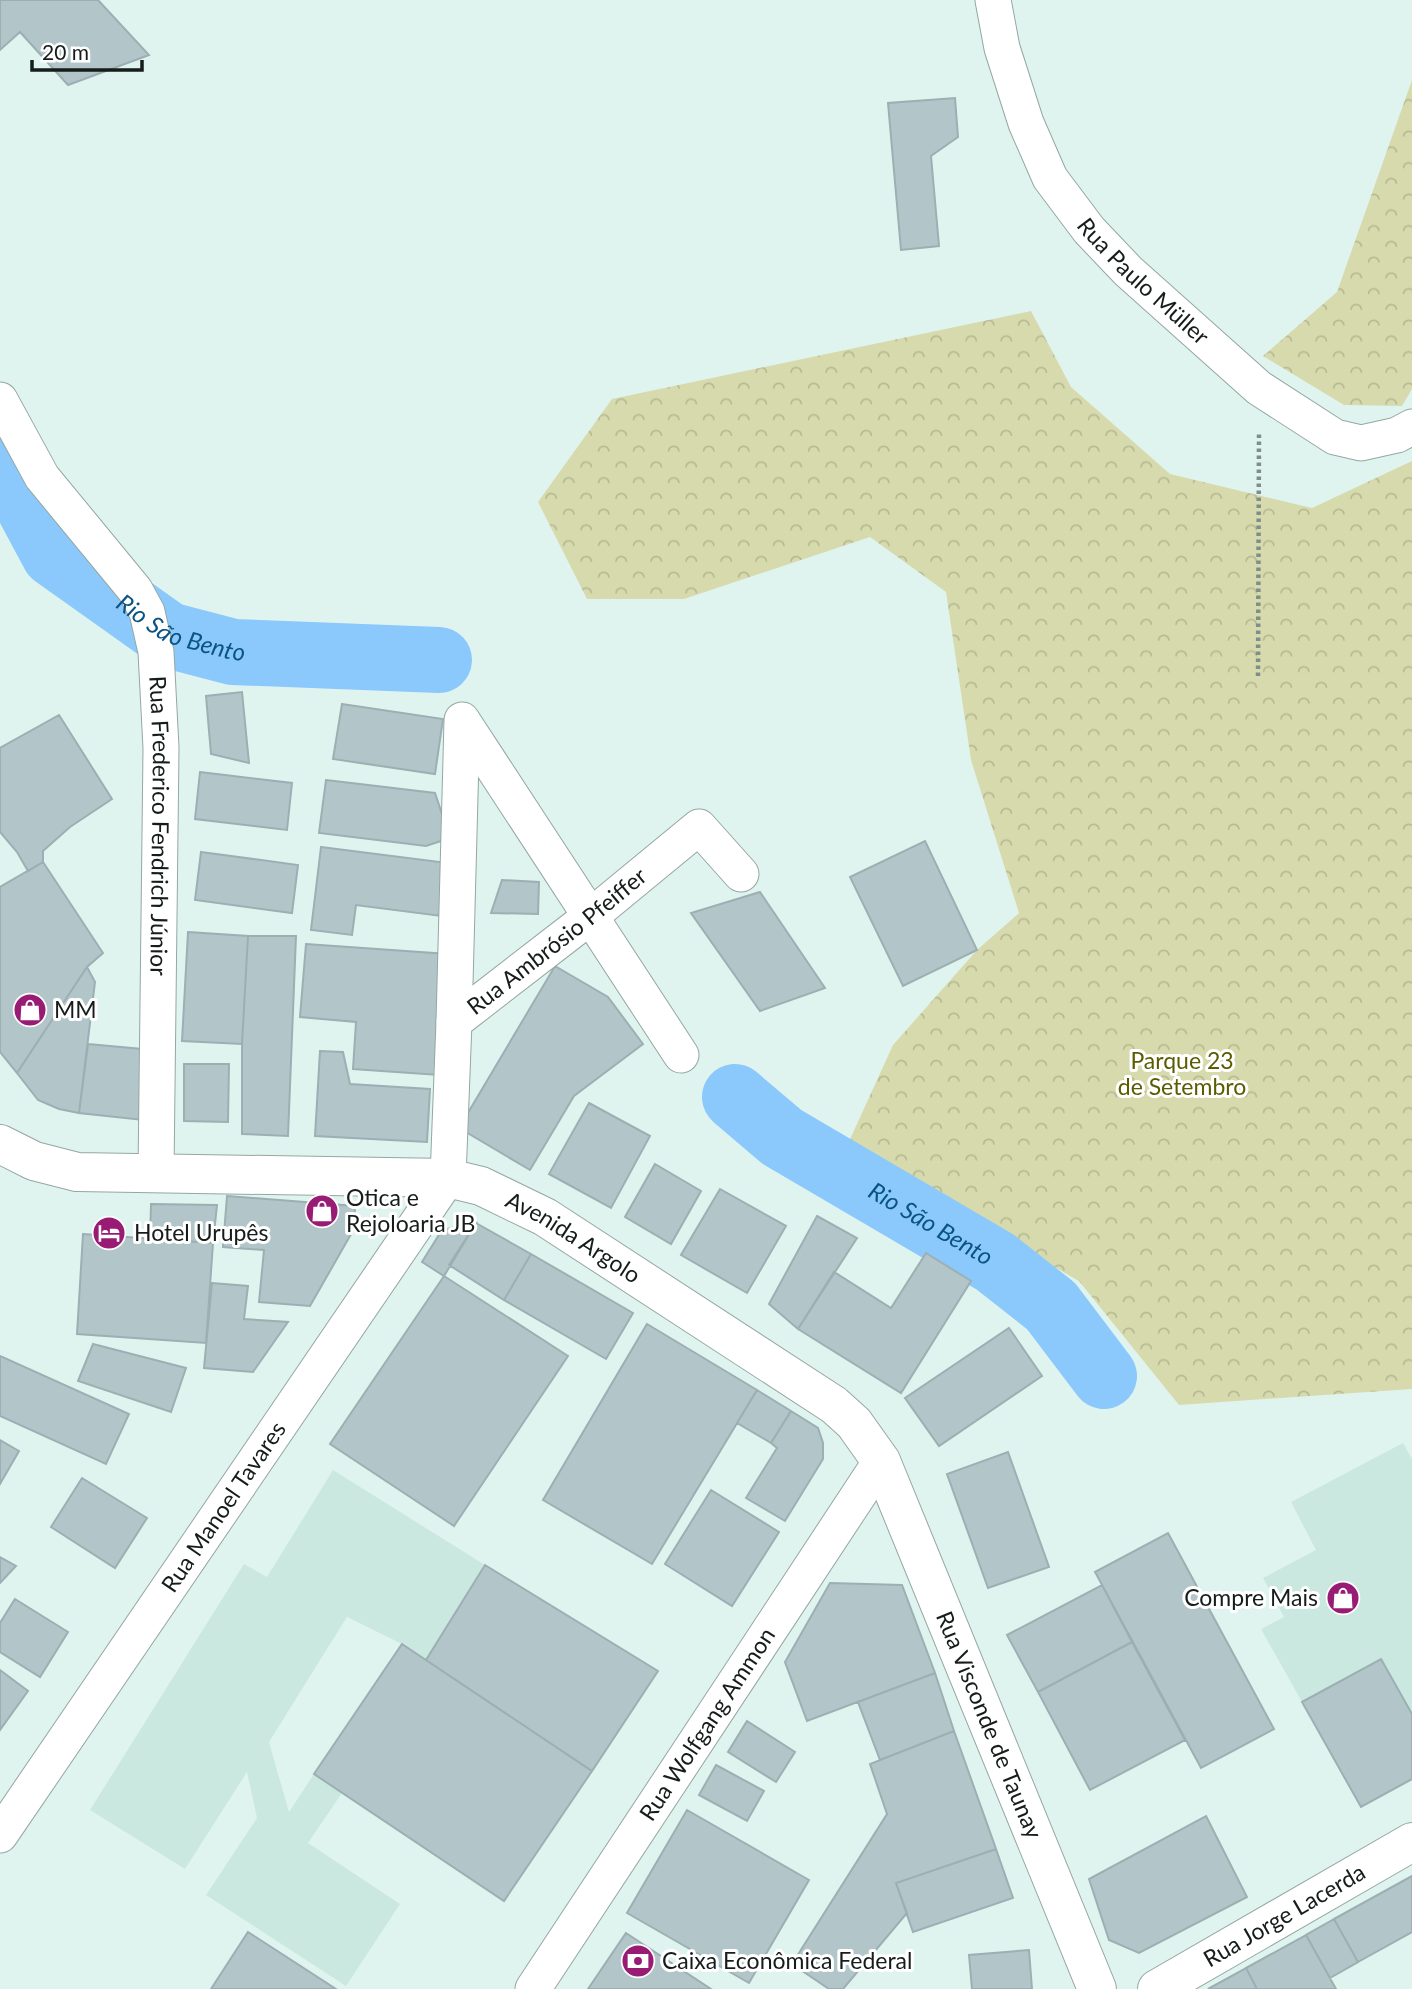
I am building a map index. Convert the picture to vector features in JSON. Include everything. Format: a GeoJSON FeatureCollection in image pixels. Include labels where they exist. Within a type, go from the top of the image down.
{"type":"FeatureCollection","features":[{"type":"Feature","properties":{"kind":"main road","name":"Avenida Argolo"},"geometry":{"type":"LineString","coordinates":[[0,1144],[34,1161],[77,1172],[448,1178],[491,1190],[545,1217],[811,1389],[854,1423],[881,1461]]}},
{"type":"Feature","properties":{"kind":"main road","name":"Rua Visconde de Taunay"},"geometry":{"type":"LineString","coordinates":[[881,1461],[1097,1989]]}},
{"type":"Feature","properties":{"kind":"main road","name":"Rua Jorge Lacerda"},"geometry":{"type":"LineString","coordinates":[[1157,1989],[1412,1842]]}},
{"type":"Feature","properties":{"kind":"street","name":"Rua Paulo Müller"},"geometry":{"type":"LineString","coordinates":[[993,0],[1002,48],[1026,123],[1050,178],[1089,230],[1128,271],[1259,388],[1335,437],[1361,443],[1397,435],[1412,427]]}},
{"type":"Feature","properties":{"kind":"street","name":"Rua Frederico Fendrich Júnior"},"geometry":{"type":"LineString","coordinates":[[0,400],[42,477],[135,590],[147,611],[156,652],[161,748],[156,1173]]}},
{"type":"Feature","properties":{"kind":"street"},"geometry":{"type":"LineString","coordinates":[[454,1022],[462,720],[681,1055]]}},
{"type":"Feature","properties":{"kind":"street","name":"Rua Ambrósio Pfeiffer"},"geometry":{"type":"LineString","coordinates":[[448,1178],[454,1022],[591,916],[699,827],[741,874]]}},
{"type":"Feature","properties":{"kind":"street","name":"Rua Manoel Tavares"},"geometry":{"type":"LineString","coordinates":[[0,1835],[448,1178]]}},
{"type":"Feature","properties":{"kind":"street","name":"Rua Wolfgang Ammon"},"geometry":{"type":"LineString","coordinates":[[533,1989],[881,1461]]}},
{"type":"Feature","properties":{"kind":"path"},"geometry":{"type":"LineString","coordinates":[[1258,676],[1259,388]]}},
{"type":"Feature","properties":{"kind":"shaded area","name":"Compre Mais"},"geometry":{"type":"Polygon","coordinates":[[[1403,1443],[1412,1459],[1412,1714],[1381,1659],[1302,1702],[1261,1629],[1284,1617],[1263,1578],[1316,1550],[1291,1502],[1403,1443]]]}},
{"type":"Feature","properties":{"kind":"shaded area"},"geometry":{"type":"Polygon","coordinates":[[[333,1470],[485,1565],[426,1660],[402,1644],[347,1617],[269,1742],[289,1812],[314,1774],[342,1793],[308,1843],[400,1904],[346,1986],[206,1895],[257,1818],[247,1772],[185,1869],[90,1810],[244,1564],[267,1577],[333,1470]]]}},
{"type":"Feature","properties":{"kind":"green space"},"geometry":{"type":"Polygon","coordinates":[[[1412,80],[1412,389],[1402,406],[1344,405],[1263,356],[1337,292],[1412,80]]]}},
{"type":"Feature","properties":{"kind":"green space","name":"Parque 23 de Setembro"},"geometry":{"type":"Polygon","coordinates":[[[1031,311],[1071,387],[1170,474],[1312,508],[1412,461],[1412,1389],[1179,1405],[1079,1281],[846,1148],[893,1045],[977,950],[1019,913],[971,760],[946,592],[870,537],[684,599],[587,599],[538,502],[612,399],[1031,311]]]}},
{"type":"Feature","properties":{"kind":"building"},"geometry":{"type":"Polygon","coordinates":[[[0,0],[98,0],[149,55],[68,85],[20,32],[0,50],[0,0]]]}},
{"type":"Feature","properties":{"kind":"building"},"geometry":{"type":"Polygon","coordinates":[[[955,98],[958,137],[931,156],[939,246],[901,250],[888,103],[955,98]]]}},
{"type":"Feature","properties":{"kind":"building"},"geometry":{"type":"Polygon","coordinates":[[[242,692],[249,763],[211,754],[206,696],[242,692]]]}},
{"type":"Feature","properties":{"kind":"building"},"geometry":{"type":"Polygon","coordinates":[[[342,704],[443,719],[435,774],[333,759],[342,704]]]}},
{"type":"Feature","properties":{"kind":"building"},"geometry":{"type":"Polygon","coordinates":[[[59,715],[112,799],[70,827],[43,851],[43,862],[28,871],[17,852],[0,832],[0,748],[59,715]]]}},
{"type":"Feature","properties":{"kind":"building"},"geometry":{"type":"Polygon","coordinates":[[[200,772],[292,783],[287,830],[195,819],[200,772]]]}},
{"type":"Feature","properties":{"kind":"building"},"geometry":{"type":"Polygon","coordinates":[[[326,780],[435,793],[450,838],[426,846],[319,833],[326,780]]]}},
{"type":"Feature","properties":{"kind":"building"},"geometry":{"type":"Polygon","coordinates":[[[925,841],[977,950],[903,986],[850,877],[925,841]]]}},
{"type":"Feature","properties":{"kind":"building"},"geometry":{"type":"Polygon","coordinates":[[[321,847],[448,863],[441,916],[356,905],[352,935],[311,930],[321,847]]]}},
{"type":"Feature","properties":{"kind":"building"},"geometry":{"type":"Polygon","coordinates":[[[201,852],[298,865],[292,913],[195,900],[201,852]]]}},
{"type":"Feature","properties":{"kind":"building","name":"MM"},"geometry":{"type":"Polygon","coordinates":[[[43,862],[103,953],[87,967],[17,1073],[0,1052],[0,887],[43,862]]]}},
{"type":"Feature","properties":{"kind":"building"},"geometry":{"type":"Polygon","coordinates":[[[502,880],[539,882],[538,914],[491,913],[502,880]]]}},
{"type":"Feature","properties":{"kind":"building"},"geometry":{"type":"Polygon","coordinates":[[[760,892],[825,988],[760,1011],[691,913],[760,892]]]}},
{"type":"Feature","properties":{"kind":"building"},"geometry":{"type":"Polygon","coordinates":[[[188,932],[248,936],[242,1044],[182,1041],[188,932]]]}},
{"type":"Feature","properties":{"kind":"building"},"geometry":{"type":"Polygon","coordinates":[[[248,936],[296,936],[288,1136],[242,1134],[242,1044],[248,936]]]}},
{"type":"Feature","properties":{"kind":"building"},"geometry":{"type":"Polygon","coordinates":[[[306,944],[448,954],[439,1075],[353,1069],[356,1022],[300,1017],[306,944]]]}},
{"type":"Feature","properties":{"kind":"building"},"geometry":{"type":"Polygon","coordinates":[[[555,966],[608,997],[643,1044],[574,1096],[530,1170],[459,1128],[555,966]]]}},
{"type":"Feature","properties":{"kind":"building"},"geometry":{"type":"Polygon","coordinates":[[[87,967],[95,982],[79,1113],[59,1109],[38,1100],[17,1073],[87,967]]]}},
{"type":"Feature","properties":{"kind":"building"},"geometry":{"type":"Polygon","coordinates":[[[88,1044],[142,1049],[143,1120],[79,1113],[88,1044]]]}},
{"type":"Feature","properties":{"kind":"building"},"geometry":{"type":"Polygon","coordinates":[[[320,1051],[343,1052],[350,1084],[430,1089],[427,1142],[315,1136],[320,1051]]]}},
{"type":"Feature","properties":{"kind":"building"},"geometry":{"type":"Polygon","coordinates":[[[184,1064],[229,1064],[228,1122],[184,1121],[184,1064]]]}},
{"type":"Feature","properties":{"kind":"building"},"geometry":{"type":"Polygon","coordinates":[[[589,1103],[650,1136],[611,1208],[549,1174],[589,1103]]]}},
{"type":"Feature","properties":{"kind":"building"},"geometry":{"type":"Polygon","coordinates":[[[655,1164],[701,1191],[671,1244],[625,1217],[655,1164]]]}},
{"type":"Feature","properties":{"kind":"building"},"geometry":{"type":"Polygon","coordinates":[[[720,1189],[786,1226],[747,1293],[681,1255],[720,1189]]]}},
{"type":"Feature","properties":{"kind":"building"},"geometry":{"type":"Polygon","coordinates":[[[227,1196],[355,1206],[354,1229],[310,1306],[259,1302],[264,1250],[223,1247],[227,1196]]]}},
{"type":"Feature","properties":{"kind":"building"},"geometry":{"type":"Polygon","coordinates":[[[151,1204],[217,1205],[213,1243],[150,1239],[151,1204]]]}},
{"type":"Feature","properties":{"kind":"building"},"geometry":{"type":"Polygon","coordinates":[[[817,1216],[857,1238],[798,1329],[769,1304],[817,1216]]]}},
{"type":"Feature","properties":{"kind":"building"},"geometry":{"type":"Polygon","coordinates":[[[476,1223],[444,1276],[422,1262],[442,1230],[476,1223]]]}},
{"type":"Feature","properties":{"kind":"building"},"geometry":{"type":"Polygon","coordinates":[[[476,1223],[531,1254],[504,1300],[449,1265],[476,1223]]]}},
{"type":"Feature","properties":{"kind":"building"},"geometry":{"type":"Polygon","coordinates":[[[83,1234],[213,1243],[206,1343],[77,1334],[83,1234]]]}},
{"type":"Feature","properties":{"kind":"building"},"geometry":{"type":"Polygon","coordinates":[[[926,1253],[971,1281],[901,1393],[798,1329],[834,1272],[891,1308],[926,1253]]]}},
{"type":"Feature","properties":{"kind":"building"},"geometry":{"type":"Polygon","coordinates":[[[531,1254],[633,1313],[606,1359],[504,1300],[531,1254]]]}},
{"type":"Feature","properties":{"kind":"building"},"geometry":{"type":"Polygon","coordinates":[[[444,1276],[568,1356],[454,1526],[330,1444],[444,1276]]]}},
{"type":"Feature","properties":{"kind":"building"},"geometry":{"type":"Polygon","coordinates":[[[212,1283],[248,1286],[244,1319],[288,1322],[253,1372],[204,1368],[212,1283]]]}},
{"type":"Feature","properties":{"kind":"building"},"geometry":{"type":"Polygon","coordinates":[[[647,1324],[757,1390],[652,1564],[543,1500],[647,1324]]]}},
{"type":"Feature","properties":{"kind":"building"},"geometry":{"type":"Polygon","coordinates":[[[1009,1328],[1042,1376],[939,1446],[905,1398],[1009,1328]]]}},
{"type":"Feature","properties":{"kind":"building"},"geometry":{"type":"Polygon","coordinates":[[[93,1344],[186,1368],[171,1412],[78,1381],[93,1344]]]}},
{"type":"Feature","properties":{"kind":"building"},"geometry":{"type":"Polygon","coordinates":[[[0,1356],[129,1414],[106,1464],[0,1416],[0,1356]]]}},
{"type":"Feature","properties":{"kind":"building"},"geometry":{"type":"Polygon","coordinates":[[[757,1390],[791,1411],[771,1443],[737,1423],[757,1390]]]}},
{"type":"Feature","properties":{"kind":"building"},"geometry":{"type":"Polygon","coordinates":[[[791,1411],[818,1428],[823,1443],[823,1459],[785,1521],[746,1498],[777,1448],[771,1443],[791,1411]]]}},
{"type":"Feature","properties":{"kind":"building"},"geometry":{"type":"Polygon","coordinates":[[[0,1440],[19,1451],[0,1484],[0,1440]]]}},
{"type":"Feature","properties":{"kind":"building"},"geometry":{"type":"Polygon","coordinates":[[[1008,1452],[1049,1567],[988,1588],[947,1474],[1008,1452]]]}},
{"type":"Feature","properties":{"kind":"building"},"geometry":{"type":"Polygon","coordinates":[[[82,1478],[147,1518],[115,1568],[51,1527],[82,1478]]]}},
{"type":"Feature","properties":{"kind":"building"},"geometry":{"type":"Polygon","coordinates":[[[711,1490],[779,1532],[732,1606],[665,1564],[711,1490]]]}},
{"type":"Feature","properties":{"kind":"building"},"geometry":{"type":"Polygon","coordinates":[[[1168,1533],[1274,1729],[1201,1768],[1095,1572],[1168,1533]]]}},
{"type":"Feature","properties":{"kind":"building"},"geometry":{"type":"Polygon","coordinates":[[[0,1557],[16,1566],[0,1583],[0,1557]]]}},
{"type":"Feature","properties":{"kind":"building"},"geometry":{"type":"Polygon","coordinates":[[[485,1565],[658,1671],[592,1771],[426,1660],[485,1565]]]}},
{"type":"Feature","properties":{"kind":"building"},"geometry":{"type":"Polygon","coordinates":[[[830,1583],[902,1585],[935,1673],[807,1721],[785,1662],[830,1583]]]}},
{"type":"Feature","properties":{"kind":"building"},"geometry":{"type":"Polygon","coordinates":[[[1102,1585],[1132,1642],[1038,1692],[1007,1635],[1102,1585]]]}},
{"type":"Feature","properties":{"kind":"building"},"geometry":{"type":"Polygon","coordinates":[[[15,1599],[68,1632],[40,1677],[0,1652],[0,1623],[15,1599]]]}},
{"type":"Feature","properties":{"kind":"building"},"geometry":{"type":"Polygon","coordinates":[[[1132,1642],[1185,1740],[1090,1790],[1038,1692],[1132,1642]]]}},
{"type":"Feature","properties":{"kind":"building"},"geometry":{"type":"Polygon","coordinates":[[[402,1644],[592,1771],[504,1901],[314,1774],[402,1644]]]}},
{"type":"Feature","properties":{"kind":"building"},"geometry":{"type":"Polygon","coordinates":[[[1381,1659],[1412,1714],[1412,1779],[1361,1807],[1302,1702],[1381,1659]]]}},
{"type":"Feature","properties":{"kind":"building"},"geometry":{"type":"Polygon","coordinates":[[[0,1670],[28,1691],[0,1730],[0,1670]]]}},
{"type":"Feature","properties":{"kind":"building"},"geometry":{"type":"Polygon","coordinates":[[[935,1673],[954,1731],[880,1760],[858,1702],[935,1673]]]}},
{"type":"Feature","properties":{"kind":"building"},"geometry":{"type":"Polygon","coordinates":[[[747,1721],[795,1752],[776,1782],[728,1752],[747,1721]]]}},
{"type":"Feature","properties":{"kind":"building"},"geometry":{"type":"Polygon","coordinates":[[[954,1731],[996,1849],[896,1883],[907,1913],[843,1989],[829,1989],[792,1964],[887,1814],[870,1764],[954,1731]]]}},
{"type":"Feature","properties":{"kind":"building"},"geometry":{"type":"Polygon","coordinates":[[[716,1765],[764,1791],[747,1821],[699,1795],[716,1765]]]}},
{"type":"Feature","properties":{"kind":"building"},"geometry":{"type":"Polygon","coordinates":[[[687,1810],[809,1880],[749,1983],[627,1913],[687,1810]]]}},
{"type":"Feature","properties":{"kind":"building"},"geometry":{"type":"Polygon","coordinates":[[[1206,1816],[1247,1897],[1139,1953],[1109,1940],[1089,1879],[1206,1816]]]}},
{"type":"Feature","properties":{"kind":"building"},"geometry":{"type":"Polygon","coordinates":[[[996,1849],[1013,1898],[913,1932],[896,1883],[996,1849]]]}},
{"type":"Feature","properties":{"kind":"building"},"geometry":{"type":"Polygon","coordinates":[[[1412,1876],[1412,1932],[1358,1962],[1334,1919],[1412,1876]]]}},
{"type":"Feature","properties":{"kind":"building"},"geometry":{"type":"Polygon","coordinates":[[[1334,1919],[1358,1962],[1330,1978],[1306,1935],[1334,1919]]]}},
{"type":"Feature","properties":{"kind":"building"},"geometry":{"type":"Polygon","coordinates":[[[248,1932],[336,1989],[211,1989],[248,1932]]]}},
{"type":"Feature","properties":{"kind":"building","name":"Caixa Econômica Federal"},"geometry":{"type":"Polygon","coordinates":[[[626,1933],[711,1989],[588,1989],[626,1933]]]}},
{"type":"Feature","properties":{"kind":"building"},"geometry":{"type":"Polygon","coordinates":[[[1306,1935],[1336,1989],[1257,1989],[1246,1968],[1306,1935]]]}},
{"type":"Feature","properties":{"kind":"building"},"geometry":{"type":"Polygon","coordinates":[[[1029,1950],[1032,1989],[972,1989],[969,1955],[1029,1950]]]}},
{"type":"Feature","properties":{"kind":"building"},"geometry":{"type":"Polygon","coordinates":[[[1246,1968],[1257,1989],[1208,1989],[1246,1968]]]}},
{"type":"Feature","properties":{"kind":"waterway","name":"Rio São Bento"},"geometry":{"type":"LineString","coordinates":[[0,453],[54,554],[168,635],[233,652],[439,660]]}},
{"type":"Feature","properties":{"kind":"waterway","name":"Rio São Bento"},"geometry":{"type":"LineString","coordinates":[[735,1097],[782,1137],[995,1262],[1051,1306],[1104,1376]]}},
{"type":"Feature","properties":{"kind":"place","name":"MM"},"geometry":{"type":"Point","coordinates":[30,1010]}},
{"type":"Feature","properties":{"kind":"place","name":"Otica e Rejoloaria JB"},"geometry":{"type":"Point","coordinates":[322,1211]}},
{"type":"Feature","properties":{"kind":"place","name":"Hotel Urupês"},"geometry":{"type":"Point","coordinates":[109,1233]}},
{"type":"Feature","properties":{"kind":"place","name":"Compre Mais"},"geometry":{"type":"Point","coordinates":[1343,1598]}},
{"type":"Feature","properties":{"kind":"place","name":"Caixa Econômica Federal"},"geometry":{"type":"Point","coordinates":[638,1961]}}]}
